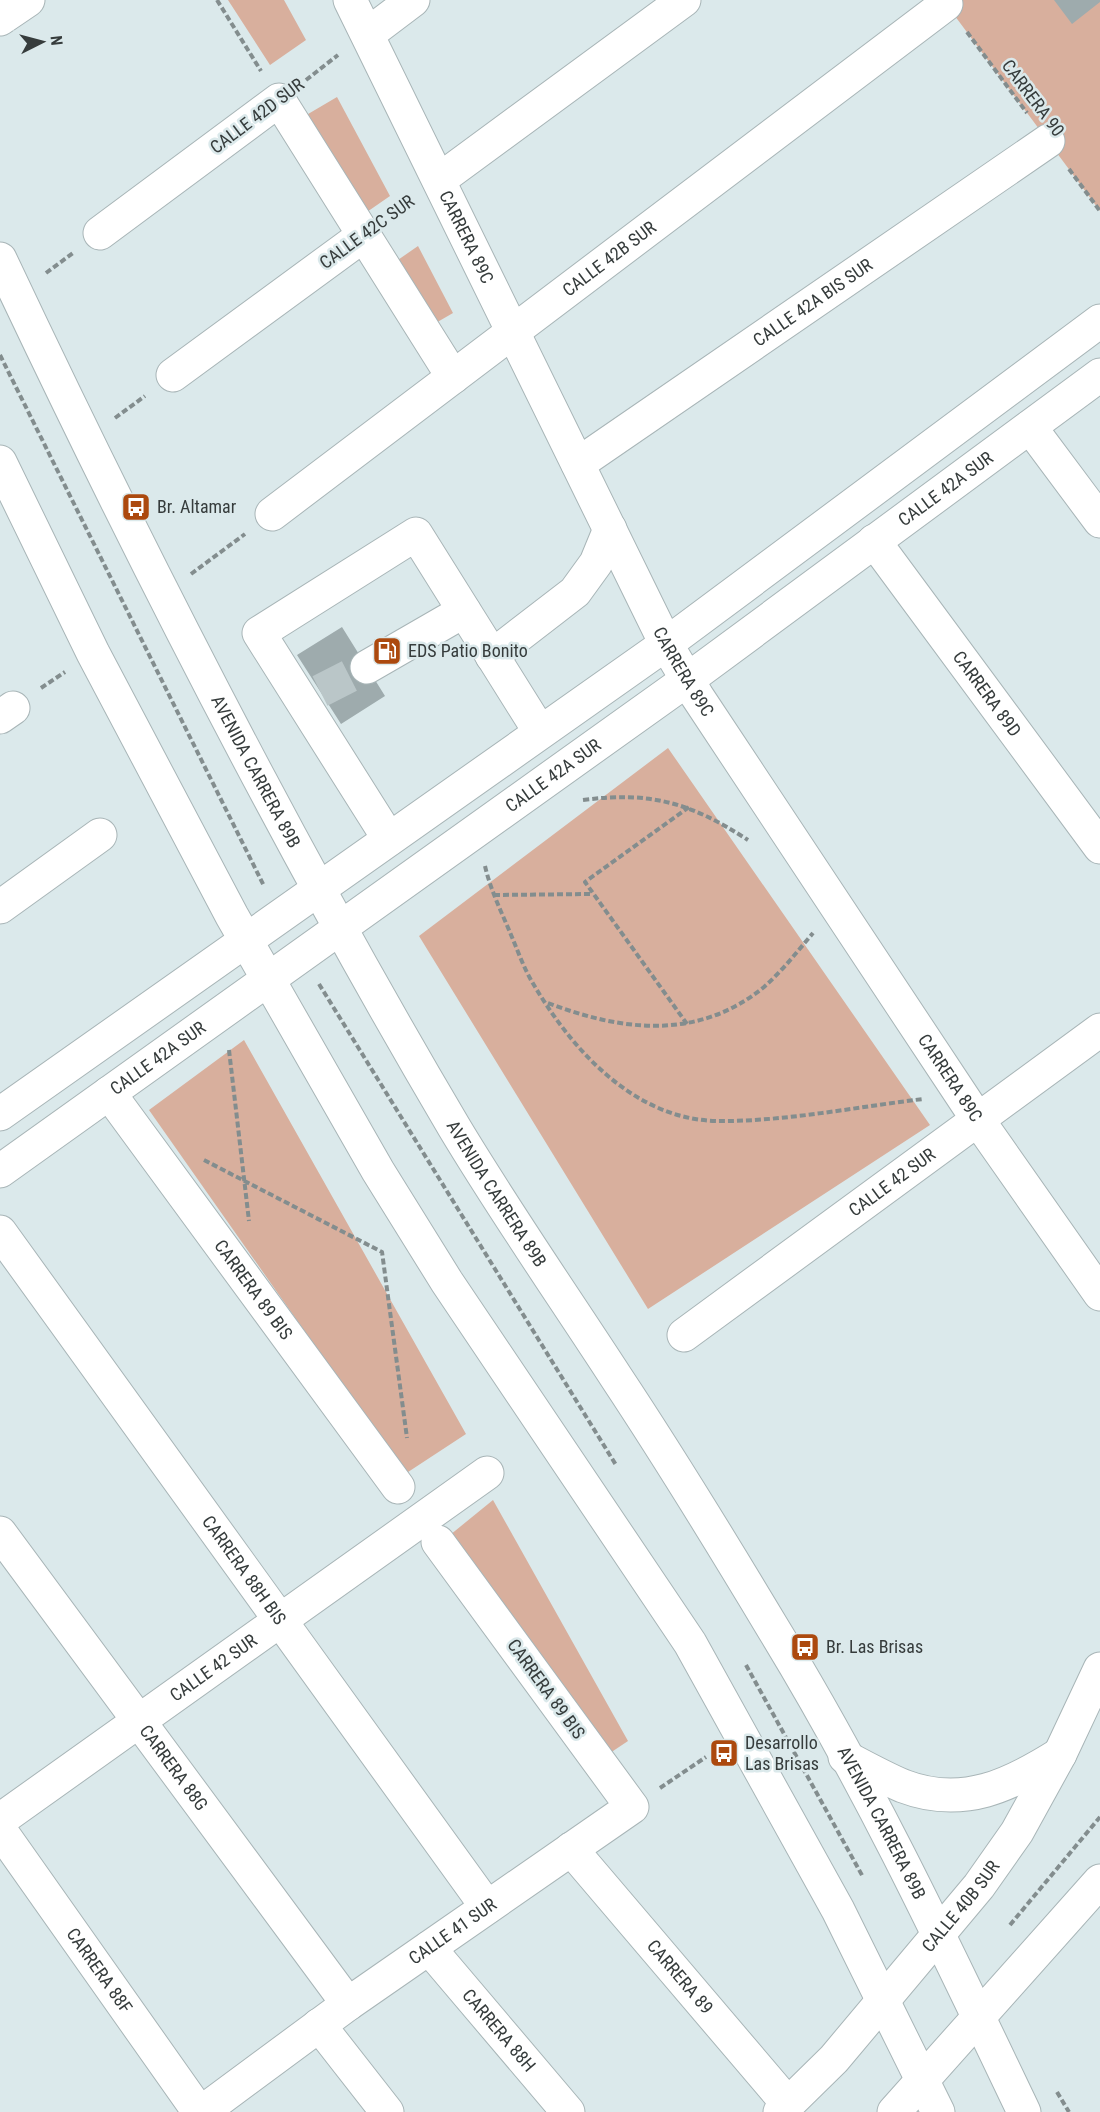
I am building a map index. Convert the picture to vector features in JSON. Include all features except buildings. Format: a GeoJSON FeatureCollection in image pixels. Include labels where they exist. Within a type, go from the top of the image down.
{"type":"FeatureCollection","features":[{"type":"Feature","properties":{"kind":"street"},"geometry":{"type":"LineString","coordinates":[[0,20],[28,0]]}},
{"type":"Feature","properties":{"kind":"street","name":"CARRERA 89C"},"geometry":{"type":"LineString","coordinates":[[350,0],[666,644],[687,680],[978,1120],[1100,1294]]}},
{"type":"Feature","properties":{"kind":"street"},"geometry":{"type":"LineString","coordinates":[[368,33],[413,0]]}},
{"type":"Feature","properties":{"kind":"street"},"geometry":{"type":"LineString","coordinates":[[439,180],[684,0]]}},
{"type":"Feature","properties":{"kind":"street","name":"CALLE 42B SUR"},"geometry":{"type":"LineString","coordinates":[[272,514],[946,4]]}},
{"type":"Feature","properties":{"kind":"street"},"geometry":{"type":"LineString","coordinates":[[279,100],[453,377]]}},
{"type":"Feature","properties":{"kind":"street","name":"CALLE 42D SUR"},"geometry":{"type":"LineString","coordinates":[[100,232],[279,100]]}},
{"type":"Feature","properties":{"kind":"street","name":"CALLE 42A BIS SUR"},"geometry":{"type":"LineString","coordinates":[[578,464],[1048,141]]}},
{"type":"Feature","properties":{"kind":"street","name":"CALLE 42C SUR"},"geometry":{"type":"LineString","coordinates":[[173,375],[364,235]]}},
{"type":"Feature","properties":{"kind":"street","name":"AVENIDA CARRERA 89B"},"geometry":{"type":"LineString","coordinates":[[0,259],[86,440],[262,783],[341,927],[490,1185],[620,1382],[778,1635],[940,1933],[1024,2112]]}},
{"type":"Feature","properties":{"kind":"street"},"geometry":{"type":"LineString","coordinates":[[0,1114],[666,644],[1100,321]]}},
{"type":"Feature","properties":{"kind":"street","name":"CALLE 42A SUR"},"geometry":{"type":"LineString","coordinates":[[0,1171],[687,680],[1100,375]]}},
{"type":"Feature","properties":{"kind":"street"},"geometry":{"type":"LineString","coordinates":[[1030,427],[1100,521]]}},
{"type":"Feature","properties":{"kind":"street"},"geometry":{"type":"LineString","coordinates":[[0,462],[120,705],[246,941],[378,1171],[447,1282],[690,1643],[838,1910],[938,2112]]}},
{"type":"Feature","properties":{"kind":"street"},"geometry":{"type":"LineString","coordinates":[[492,656],[575,592],[596,563],[610,529]]}},
{"type":"Feature","properties":{"kind":"street"},"geometry":{"type":"LineString","coordinates":[[389,839],[311,696],[259,633],[416,534],[540,732]]}},
{"type":"Feature","properties":{"kind":"street","name":"CARRERA 89D"},"geometry":{"type":"LineString","coordinates":[[874,541],[1100,847]]}},
{"type":"Feature","properties":{"kind":"street"},"geometry":{"type":"LineString","coordinates":[[367,667],[464,611]]}},
{"type":"Feature","properties":{"kind":"street"},"geometry":{"type":"LineString","coordinates":[[0,907],[100,835]]}},
{"type":"Feature","properties":{"kind":"street","name":"CALLE 42 SUR"},"geometry":{"type":"LineString","coordinates":[[684,1335],[1100,1030]]}},
{"type":"Feature","properties":{"kind":"street","name":"CARRERA 89 BIS"},"geometry":{"type":"LineString","coordinates":[[109,1092],[398,1486]]}},
{"type":"Feature","properties":{"kind":"street","name":"CARRERA 88H BIS"},"geometry":{"type":"LineString","coordinates":[[0,1232],[487,1907]]}},
{"type":"Feature","properties":{"kind":"street","name":"CALLE 42 SUR"},"geometry":{"type":"LineString","coordinates":[[0,1821],[487,1473]]}},
{"type":"Feature","properties":{"kind":"street","name":"CARRERA 88G"},"geometry":{"type":"LineString","coordinates":[[0,1533],[348,2004]]}},
{"type":"Feature","properties":{"kind":"street","name":"CARRERA 89 BIS"},"geometry":{"type":"LineString","coordinates":[[438,1542],[632,1807]]}},
{"type":"Feature","properties":{"kind":"street","name":"CALLE 40B SUR"},"geometry":{"type":"LineString","coordinates":[[784,2108],[820,2073],[884,2001],[979,1886],[1017,1832],[1060,1754],[1100,1669]]}},
{"type":"Feature","properties":{"kind":"street"},"geometry":{"type":"LineString","coordinates":[[845,1757],[904,1786],[932,1794],[965,1794],[998,1789],[1060,1754]]}},
{"type":"Feature","properties":{"kind":"street","name":"CALLE 41 SUR"},"geometry":{"type":"LineString","coordinates":[[201,2112],[348,2004],[632,1807]]}},
{"type":"Feature","properties":{"kind":"street","name":"CARRERA 88F"},"geometry":{"type":"LineString","coordinates":[[0,1830],[201,2112]]}},
{"type":"Feature","properties":{"kind":"street","name":"CARRERA 89"},"geometry":{"type":"LineString","coordinates":[[571,1849],[784,2108]]}},
{"type":"Feature","properties":{"kind":"street"},"geometry":{"type":"LineString","coordinates":[[894,2112],[1098,1889]]}},
{"type":"Feature","properties":{"kind":"street","name":"CARRERA 88H"},"geometry":{"type":"LineString","coordinates":[[429,1948],[568,2112]]}},
{"type":"Feature","properties":{"kind":"street"},"geometry":{"type":"LineString","coordinates":[[319,2025],[387,2112]]}},
{"type":"Feature","properties":{"kind":"path"},"geometry":{"type":"LineString","coordinates":[[217,0],[279,100]]}},
{"type":"Feature","properties":{"kind":"path","name":"CARRERA 90"},"geometry":{"type":"LineString","coordinates":[[946,4],[1100,211]]}},
{"type":"Feature","properties":{"kind":"path","name":"CALLE 42D SUR"},"geometry":{"type":"LineString","coordinates":[[279,100],[368,33]]}},
{"type":"Feature","properties":{"kind":"path","name":"CALLE 42C SUR"},"geometry":{"type":"LineString","coordinates":[[364,235],[439,180]]}},
{"type":"Feature","properties":{"kind":"path"},"geometry":{"type":"LineString","coordinates":[[0,355],[266,892]]}},
{"type":"Feature","properties":{"kind":"path"},"geometry":{"type":"LineString","coordinates":[[109,422],[173,375]]}},
{"type":"Feature","properties":{"kind":"path"},"geometry":{"type":"LineString","coordinates":[[184,580],[272,514]]}},
{"type":"Feature","properties":{"kind":"path"},"geometry":{"type":"LineString","coordinates":[[573,801],[630,797],[689,807],[758,846]]}},
{"type":"Feature","properties":{"kind":"path"},"geometry":{"type":"LineString","coordinates":[[687,1024],[585,882],[689,807]]}},
{"type":"Feature","properties":{"kind":"path"},"geometry":{"type":"LineString","coordinates":[[484,862],[494,895],[530,979],[577,1048],[607,1076],[643,1100],[674,1113],[713,1121],[773,1117],[930,1098]]}},
{"type":"Feature","properties":{"kind":"path"},"geometry":{"type":"LineString","coordinates":[[494,895],[594,894]]}},
{"type":"Feature","properties":{"kind":"path"},"geometry":{"type":"LineString","coordinates":[[547,1003],[580,1016],[615,1024],[653,1028],[687,1024],[728,1008],[763,988],[816,930]]}},
{"type":"Feature","properties":{"kind":"path"},"geometry":{"type":"LineString","coordinates":[[313,974],[619,1470]]}},
{"type":"Feature","properties":{"kind":"path"},"geometry":{"type":"LineString","coordinates":[[228,1046],[249,1223]]}},
{"type":"Feature","properties":{"kind":"path"},"geometry":{"type":"LineString","coordinates":[[196,1156],[382,1252],[408,1442]]}},
{"type":"Feature","properties":{"kind":"path"},"geometry":{"type":"LineString","coordinates":[[745,1663],[849,1846],[867,1884]]}},
{"type":"Feature","properties":{"kind":"path"},"geometry":{"type":"LineString","coordinates":[[632,1807],[706,1757]]}},
{"type":"Feature","properties":{"kind":"path"},"geometry":{"type":"LineString","coordinates":[[1009,1926],[1100,1817]]}},
{"type":"Feature","properties":{"kind":"shaded area"},"geometry":{"type":"Polygon","coordinates":[[[228,0],[284,0],[306,40],[270,65],[228,0]]]}},
{"type":"Feature","properties":{"kind":"shaded area"},"geometry":{"type":"Polygon","coordinates":[[[943,0],[1100,0],[1100,211],[943,0]]]}},
{"type":"Feature","properties":{"kind":"shaded area"},"geometry":{"type":"Polygon","coordinates":[[[337,97],[390,196],[364,214],[303,117],[337,97]]]}},
{"type":"Feature","properties":{"kind":"shaded area"},"geometry":{"type":"Polygon","coordinates":[[[418,246],[453,313],[434,324],[395,262],[418,246]]]}},
{"type":"Feature","properties":{"kind":"shaded area"},"geometry":{"type":"Polygon","coordinates":[[[668,748],[930,1125],[648,1309],[419,936],[668,748]]]}},
{"type":"Feature","properties":{"kind":"shaded area"},"geometry":{"type":"Polygon","coordinates":[[[244,1040],[466,1434],[405,1474],[149,1110],[244,1040]]]}},
{"type":"Feature","properties":{"kind":"shaded area"},"geometry":{"type":"Polygon","coordinates":[[[493,1500],[628,1741],[610,1753],[450,1535],[493,1500]]]}},
{"type":"Feature","properties":{"kind":"tunnel"},"geometry":{"type":"LineString","coordinates":[[320,691],[367,667]]}},
{"type":"Feature","properties":{"kind":"place","name":"Br. Altamar"},"geometry":{"type":"Point","coordinates":[136,507]}},
{"type":"Feature","properties":{"kind":"place","name":"EDS Patio Bonito"},"geometry":{"type":"Point","coordinates":[387,651]}},
{"type":"Feature","properties":{"kind":"place","name":"Br. Las Brisas"},"geometry":{"type":"Point","coordinates":[805,1647]}},
{"type":"Feature","properties":{"kind":"place","name":"Desarrollo Las Brisas"},"geometry":{"type":"Point","coordinates":[724,1753]}}]}
